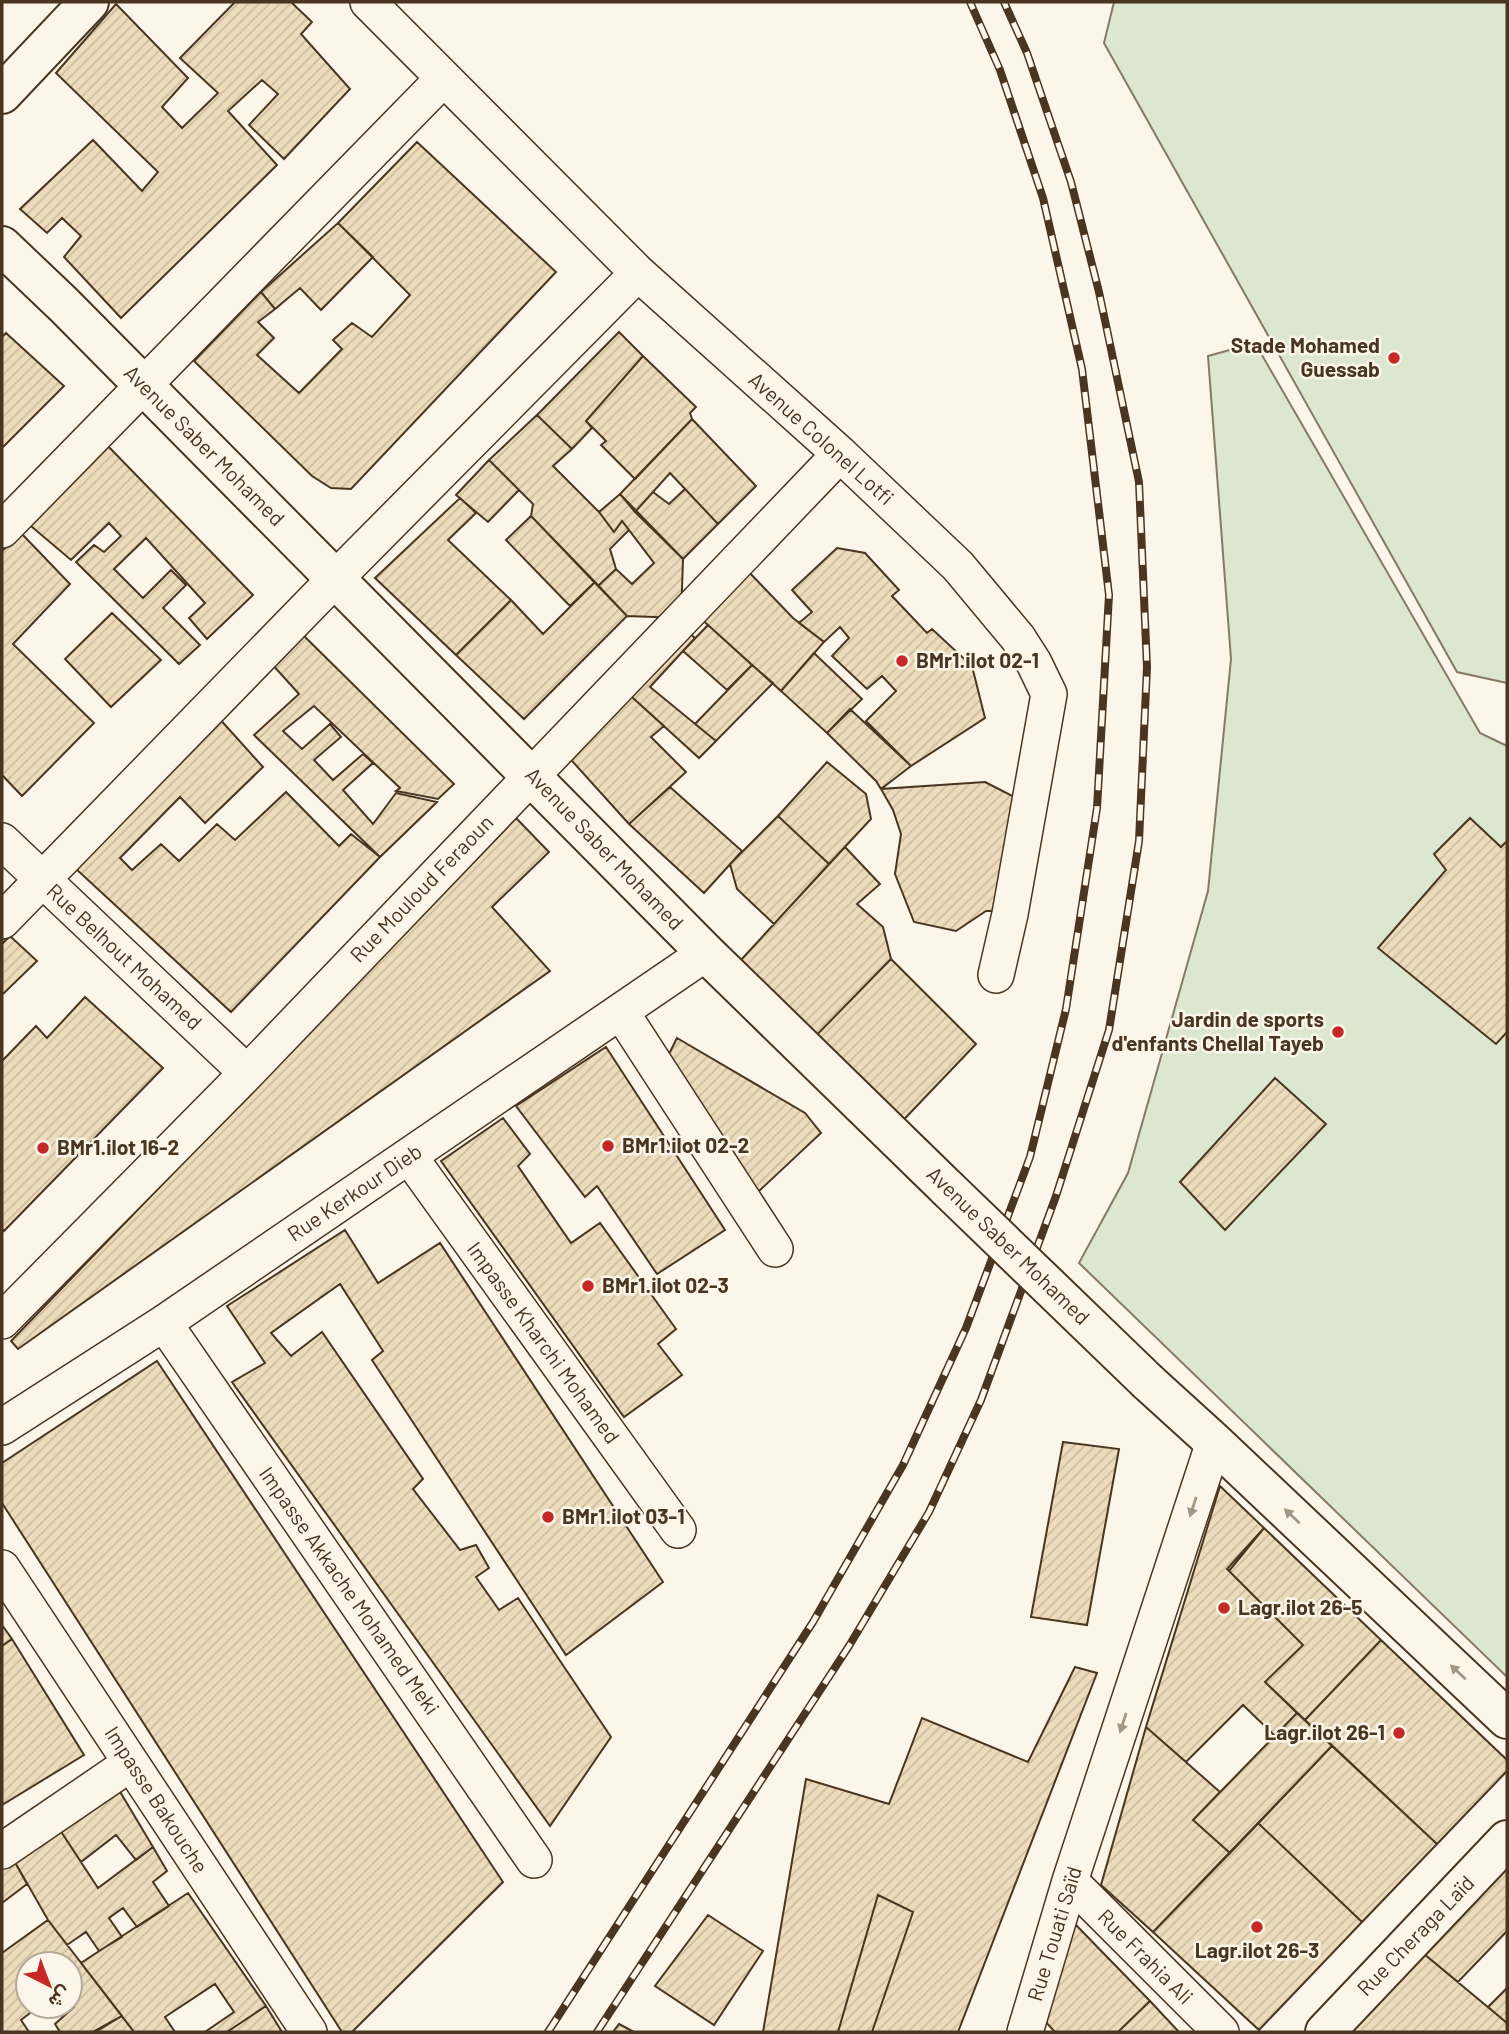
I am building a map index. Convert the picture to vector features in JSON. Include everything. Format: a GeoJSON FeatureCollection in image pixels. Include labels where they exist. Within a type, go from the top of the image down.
{"type":"FeatureCollection","features":[{"type":"Feature","properties":{"kind":"street"},"geometry":{"type":"LineString","coordinates":[[2,94],[89,2]]}},
{"type":"Feature","properties":{"kind":"street","name":"Avenue Colonel Lotfi"},"geometry":{"type":"LineString","coordinates":[[369,2],[638,274],[839,454],[958,566],[1018,638],[1049,694],[1010,914],[996,975]]}},
{"type":"Feature","properties":{"kind":"street"},"geometry":{"type":"LineString","coordinates":[[2,530],[443,79]]}},
{"type":"Feature","properties":{"kind":"street","name":"Avenue Saber Mohamed"},"geometry":{"type":"LineString","coordinates":[[2,246],[336,578],[706,953],[1148,1382],[1507,1719]]}},
{"type":"Feature","properties":{"kind":"street"},"geometry":{"type":"LineString","coordinates":[[2,921],[336,578],[638,274]]}},
{"type":"Feature","properties":{"kind":"street","name":"Rue Mouloud Feraoun"},"geometry":{"type":"LineString","coordinates":[[2,1321],[247,1073],[839,454]]}},
{"type":"Feature","properties":{"kind":"street","name":"Rue Belhout Mohamed"},"geometry":{"type":"LineString","coordinates":[[2,841],[247,1073]]}},
{"type":"Feature","properties":{"kind":"street","name":"Rue Kerkour Dieb"},"geometry":{"type":"LineString","coordinates":[[2,1427],[164,1323],[706,953]]}},
{"type":"Feature","properties":{"kind":"street"},"geometry":{"type":"LineString","coordinates":[[621,1012],[775,1249]]}},
{"type":"Feature","properties":{"kind":"street","name":"Impasse Kharchi Mohamed"},"geometry":{"type":"LineString","coordinates":[[409,1156],[677,1530]]}},
{"type":"Feature","properties":{"kind":"street","name":"Impasse Akkache Mohamed Meki"},"geometry":{"type":"LineString","coordinates":[[164,1323],[534,1860]]}},
{"type":"Feature","properties":{"kind":"street","name":"Rue Touati Saïd"},"geometry":{"type":"LineString","coordinates":[[1025,2032],[1070,1881],[1087,1837],[1214,1442]]}},
{"type":"Feature","properties":{"kind":"street","name":"Impasse Bakouche"},"geometry":{"type":"LineString","coordinates":[[2,1567],[309,2032]]}},
{"type":"Feature","properties":{"kind":"street"},"geometry":{"type":"LineString","coordinates":[[2,1851],[131,1763]]}},
{"type":"Feature","properties":{"kind":"street","name":"Rue Cheraga Laïd"},"geometry":{"type":"LineString","coordinates":[[1325,2032],[1507,1840]]}},
{"type":"Feature","properties":{"kind":"street","name":"Rue Frahia Ali"},"geometry":{"type":"LineString","coordinates":[[1070,1881],[1221,2032]]}},
{"type":"Feature","properties":{"kind":"green space","name":"Stade Mohamed Guessab"},"geometry":{"type":"Polygon","coordinates":[[[1114,2],[1507,2],[1507,683],[1457,672],[1104,43],[1114,2]]]}},
{"type":"Feature","properties":{"kind":"green space","name":"Jardin de sports d'enfants Chellal Tayeb"},"geometry":{"type":"Polygon","coordinates":[[[1255,343],[1480,733],[1507,746],[1507,1677],[1079,1263],[1128,1173],[1208,891],[1231,659],[1208,356],[1255,343]]]}},
{"type":"Feature","properties":{"kind":"building"},"geometry":{"type":"Polygon","coordinates":[[[235,2],[291,2],[312,22],[301,34],[350,89],[284,159],[249,125],[278,94],[262,80],[228,111],[277,165],[121,318],[64,257],[81,236],[62,218],[47,233],[20,209],[93,140],[142,191],[158,172],[56,73],[116,4],[188,78],[162,107],[182,128],[218,93],[180,58],[235,2]]]}},
{"type":"Feature","properties":{"kind":"building"},"geometry":{"type":"Polygon","coordinates":[[[417,142],[556,272],[351,489],[331,488],[312,476],[194,361],[261,292],[275,309],[258,322],[274,338],[257,355],[299,393],[342,349],[333,340],[352,323],[372,337],[410,295],[338,223],[417,142]]]}},
{"type":"Feature","properties":{"kind":"building"},"geometry":{"type":"Polygon","coordinates":[[[338,223],[373,257],[321,310],[300,288],[275,309],[261,292],[338,223]]]}},
{"type":"Feature","properties":{"kind":"building"},"geometry":{"type":"Polygon","coordinates":[[[619,332],[643,356],[586,421],[592,428],[572,449],[537,415],[619,332]]]}},
{"type":"Feature","properties":{"kind":"building"},"geometry":{"type":"Polygon","coordinates":[[[6,333],[64,386],[2,448],[2,337],[6,333]]]}},
{"type":"Feature","properties":{"kind":"building"},"geometry":{"type":"Polygon","coordinates":[[[643,356],[696,407],[690,413],[692,419],[635,479],[601,445],[606,441],[586,421],[643,356]]]}},
{"type":"Feature","properties":{"kind":"building"},"geometry":{"type":"Polygon","coordinates":[[[537,415],[572,449],[553,466],[599,512],[614,532],[622,521],[629,530],[610,549],[616,569],[598,586],[531,516],[533,504],[489,460],[537,415]]]}},
{"type":"Feature","properties":{"kind":"building"},"geometry":{"type":"Polygon","coordinates":[[[692,419],[756,486],[718,524],[670,473],[635,512],[620,494],[692,419]]]}},
{"type":"Feature","properties":{"kind":"building"},"geometry":{"type":"Polygon","coordinates":[[[104,442],[253,595],[207,639],[189,618],[205,603],[146,538],[114,569],[143,598],[171,570],[186,585],[163,608],[200,645],[179,664],[76,562],[94,545],[104,552],[121,536],[109,523],[71,560],[25,521],[104,442]]]}},
{"type":"Feature","properties":{"kind":"building"},"geometry":{"type":"Polygon","coordinates":[[[489,460],[519,490],[488,522],[456,495],[489,460]]]}},
{"type":"Feature","properties":{"kind":"building"},"geometry":{"type":"Polygon","coordinates":[[[685,489],[718,524],[683,559],[635,512],[653,492],[669,504],[685,489]]]}},
{"type":"Feature","properties":{"kind":"building"},"geometry":{"type":"Polygon","coordinates":[[[620,494],[683,559],[681,618],[627,616],[598,586],[616,569],[632,584],[654,563],[622,521],[614,532],[599,512],[620,494]]]}},
{"type":"Feature","properties":{"kind":"building"},"geometry":{"type":"Polygon","coordinates":[[[460,498],[476,513],[448,540],[511,600],[456,655],[375,578],[460,498]]]}},
{"type":"Feature","properties":{"kind":"building"},"geometry":{"type":"Polygon","coordinates":[[[531,516],[595,582],[570,606],[506,540],[531,516]]]}},
{"type":"Feature","properties":{"kind":"building"},"geometry":{"type":"Polygon","coordinates":[[[21,533],[70,584],[13,644],[94,723],[22,796],[2,775],[2,551],[21,533]]]}},
{"type":"Feature","properties":{"kind":"building","name":"BMr1.ilot 02-1"},"geometry":{"type":"Polygon","coordinates":[[[837,548],[865,553],[899,590],[892,596],[927,633],[932,629],[972,666],[985,718],[911,766],[866,721],[896,691],[882,676],[867,689],[832,656],[849,638],[840,627],[824,642],[799,623],[812,612],[792,590],[837,548]]]}},
{"type":"Feature","properties":{"kind":"building"},"geometry":{"type":"Polygon","coordinates":[[[744,567],[793,618],[824,642],[781,691],[698,616],[744,567]]]}},
{"type":"Feature","properties":{"kind":"building"},"geometry":{"type":"Polygon","coordinates":[[[595,582],[627,616],[524,719],[456,655],[511,600],[543,634],[595,582]]]}},
{"type":"Feature","properties":{"kind":"building"},"geometry":{"type":"Polygon","coordinates":[[[112,613],[161,660],[111,707],[65,659],[112,613]]]}},
{"type":"Feature","properties":{"kind":"building"},"geometry":{"type":"Polygon","coordinates":[[[681,625],[695,638],[650,687],[716,741],[699,758],[623,689],[681,625]]]}},
{"type":"Feature","properties":{"kind":"building"},"geometry":{"type":"Polygon","coordinates":[[[708,625],[752,665],[727,690],[683,651],[708,625]]]}},
{"type":"Feature","properties":{"kind":"building"},"geometry":{"type":"Polygon","coordinates":[[[300,632],[454,784],[438,799],[396,791],[400,788],[314,706],[283,731],[302,749],[330,724],[341,737],[314,760],[333,780],[363,754],[373,763],[343,790],[373,824],[396,793],[437,802],[380,857],[254,735],[299,694],[270,662],[300,632]]]}},
{"type":"Feature","properties":{"kind":"building"},"geometry":{"type":"Polygon","coordinates":[[[814,653],[862,699],[827,733],[781,691],[814,653]]]}},
{"type":"Feature","properties":{"kind":"building"},"geometry":{"type":"Polygon","coordinates":[[[752,665],[773,683],[716,741],[695,724],[752,665]]]}},
{"type":"Feature","properties":{"kind":"building"},"geometry":{"type":"Polygon","coordinates":[[[623,689],[664,726],[651,737],[686,772],[629,824],[564,752],[623,689]]]}},
{"type":"Feature","properties":{"kind":"building"},"geometry":{"type":"Polygon","coordinates":[[[850,709],[911,766],[881,789],[827,733],[850,709]]]}},
{"type":"Feature","properties":{"kind":"building"},"geometry":{"type":"Polygon","coordinates":[[[217,716],[263,767],[205,823],[180,797],[120,858],[132,870],[161,844],[179,861],[217,824],[235,840],[286,792],[339,846],[351,834],[380,857],[231,1012],[75,868],[217,716]]]}},
{"type":"Feature","properties":{"kind":"building"},"geometry":{"type":"Polygon","coordinates":[[[827,762],[866,794],[871,819],[829,864],[778,816],[827,762]]]}},
{"type":"Feature","properties":{"kind":"building"},"geometry":{"type":"Polygon","coordinates":[[[985,782],[1028,804],[1005,911],[986,911],[956,931],[914,922],[895,874],[901,834],[893,810],[881,789],[985,782]]]}},
{"type":"Feature","properties":{"kind":"building"},"geometry":{"type":"Polygon","coordinates":[[[670,787],[742,851],[704,893],[629,824],[670,787]]]}},
{"type":"Feature","properties":{"kind":"building"},"geometry":{"type":"Polygon","coordinates":[[[778,816],[829,864],[774,924],[737,889],[730,864],[778,816]]]}},
{"type":"Feature","properties":{"kind":"building"},"geometry":{"type":"Polygon","coordinates":[[[516,818],[549,852],[492,907],[550,971],[18,1349],[11,1341],[516,818]]]}},
{"type":"Feature","properties":{"kind":"building"},"geometry":{"type":"Polygon","coordinates":[[[1470,818],[1501,847],[1507,841],[1507,1032],[1496,1044],[1378,948],[1446,870],[1434,854],[1470,818]]]}},
{"type":"Feature","properties":{"kind":"building"},"geometry":{"type":"Polygon","coordinates":[[[845,847],[880,884],[857,904],[883,927],[891,959],[804,1048],[728,974],[845,847]]]}},
{"type":"Feature","properties":{"kind":"building"},"geometry":{"type":"Polygon","coordinates":[[[10,936],[37,961],[2,995],[2,944],[10,936]]]}},
{"type":"Feature","properties":{"kind":"building"},"geometry":{"type":"Polygon","coordinates":[[[891,959],[976,1044],[891,1133],[804,1048],[891,959]]]}},
{"type":"Feature","properties":{"kind":"building","name":"BMr1.ilot 16-2"},"geometry":{"type":"Polygon","coordinates":[[[85,997],[163,1068],[4,1231],[2,1061],[36,1026],[47,1038],[85,997]]]}},
{"type":"Feature","properties":{"kind":"building"},"geometry":{"type":"Polygon","coordinates":[[[677,1038],[805,1113],[821,1133],[758,1192],[668,1056],[677,1038]]]}},
{"type":"Feature","properties":{"kind":"building","name":"BMr1.ilot 02-2"},"geometry":{"type":"Polygon","coordinates":[[[606,1047],[725,1230],[657,1274],[597,1186],[585,1197],[516,1106],[606,1047]]]}},
{"type":"Feature","properties":{"kind":"building"},"geometry":{"type":"Polygon","coordinates":[[[1275,1078],[1326,1124],[1225,1230],[1180,1182],[1275,1078]]]}},
{"type":"Feature","properties":{"kind":"building","name":"BMr1.ilot 02-3"},"geometry":{"type":"Polygon","coordinates":[[[503,1118],[530,1154],[518,1166],[571,1243],[600,1223],[676,1329],[658,1344],[682,1375],[624,1417],[441,1161],[503,1118]]]}},
{"type":"Feature","properties":{"kind":"building","name":"BMr1.ilot 03-1"},"geometry":{"type":"Polygon","coordinates":[[[345,1230],[378,1283],[440,1243],[663,1582],[566,1655],[372,1360],[383,1351],[340,1284],[271,1333],[291,1356],[322,1332],[423,1479],[413,1489],[460,1550],[476,1545],[489,1568],[476,1577],[499,1610],[518,1598],[611,1737],[550,1826],[232,1382],[265,1363],[227,1306],[345,1230]]]}},
{"type":"Feature","properties":{"kind":"building"},"geometry":{"type":"Polygon","coordinates":[[[157,1361],[503,1882],[352,2032],[342,2032],[2,1503],[2,1463],[157,1361]]]}},
{"type":"Feature","properties":{"kind":"building"},"geometry":{"type":"Polygon","coordinates":[[[1063,1442],[1119,1449],[1087,1625],[1031,1617],[1063,1442]]]}},
{"type":"Feature","properties":{"kind":"building","name":"Lagr.ilot 26-5"},"geometry":{"type":"Polygon","coordinates":[[[1220,1486],[1264,1528],[1229,1571],[1303,1645],[1265,1682],[1297,1713],[1275,1736],[1243,1705],[1186,1762],[1146,1727],[1220,1486]]]}},
{"type":"Feature","properties":{"kind":"building"},"geometry":{"type":"Polygon","coordinates":[[[1264,1528],[1381,1640],[1305,1720],[1265,1682],[1303,1645],[1227,1569],[1264,1528]]]}},
{"type":"Feature","properties":{"kind":"building"},"geometry":{"type":"Polygon","coordinates":[[[2,1625],[12,1639],[2,1646],[2,1625]]]}},
{"type":"Feature","properties":{"kind":"building"},"geometry":{"type":"Polygon","coordinates":[[[12,1639],[84,1755],[2,1805],[2,1646],[12,1639]]]}},
{"type":"Feature","properties":{"kind":"building","name":"Lagr.ilot 26-1"},"geometry":{"type":"Polygon","coordinates":[[[1381,1640],[1507,1760],[1507,1771],[1437,1844],[1305,1720],[1381,1640]]]}},
{"type":"Feature","properties":{"kind":"building"},"geometry":{"type":"Polygon","coordinates":[[[1075,1667],[1097,1673],[958,2032],[763,2032],[806,1779],[889,1804],[922,1718],[1028,1762],[1075,1667]]]}},
{"type":"Feature","properties":{"kind":"building"},"geometry":{"type":"Polygon","coordinates":[[[1297,1713],[1332,1746],[1230,1853],[1193,1820],[1297,1713]]]}},
{"type":"Feature","properties":{"kind":"building"},"geometry":{"type":"Polygon","coordinates":[[[1146,1727],[1220,1792],[1193,1820],[1230,1853],[1153,1932],[1101,1885],[1146,1727]]]}},
{"type":"Feature","properties":{"kind":"building"},"geometry":{"type":"Polygon","coordinates":[[[1332,1746],[1437,1844],[1362,1922],[1258,1823],[1332,1746]]]}},
{"type":"Feature","properties":{"kind":"building"},"geometry":{"type":"Polygon","coordinates":[[[119,1790],[153,1847],[136,1860],[116,1835],[81,1862],[60,1830],[119,1790]]]}},
{"type":"Feature","properties":{"kind":"building","name":"Lagr.ilot 26-3"},"geometry":{"type":"Polygon","coordinates":[[[1258,1823],[1362,1922],[1259,2030],[1153,1932],[1258,1823]]]}},
{"type":"Feature","properties":{"kind":"building"},"geometry":{"type":"Polygon","coordinates":[[[60,1830],[98,1888],[153,1847],[167,1871],[153,1882],[169,1906],[137,1927],[123,1908],[109,1918],[122,1937],[99,1951],[86,1932],[67,1945],[48,1920],[12,1857],[60,1830]]]}},
{"type":"Feature","properties":{"kind":"building"},"geometry":{"type":"Polygon","coordinates":[[[1507,1856],[1507,1931],[1458,1982],[1418,1949],[1507,1856]]]}},
{"type":"Feature","properties":{"kind":"building"},"geometry":{"type":"Polygon","coordinates":[[[12,1857],[27,1884],[2,1903],[2,1865],[12,1857]]]}},
{"type":"Feature","properties":{"kind":"building"},"geometry":{"type":"Polygon","coordinates":[[[188,1893],[266,2006],[227,2032],[205,2032],[234,2012],[215,1984],[165,2017],[175,2032],[134,2032],[84,1967],[84,1961],[188,1893]]]}},
{"type":"Feature","properties":{"kind":"building"},"geometry":{"type":"Polygon","coordinates":[[[878,1895],[913,1912],[872,2032],[838,2032],[878,1895]]]}},
{"type":"Feature","properties":{"kind":"building"},"geometry":{"type":"Polygon","coordinates":[[[708,1915],[763,1951],[714,2025],[655,1986],[708,1915]]]}},
{"type":"Feature","properties":{"kind":"building"},"geometry":{"type":"Polygon","coordinates":[[[48,1920],[71,1950],[14,1950],[14,2020],[21,2020],[29,2032],[2,2032],[2,1953],[48,1920]]]}},
{"type":"Feature","properties":{"kind":"building"},"geometry":{"type":"Polygon","coordinates":[[[1075,1924],[1150,2001],[1118,2032],[1055,2032],[1042,2018],[1075,1924]]]}},
{"type":"Feature","properties":{"kind":"building"},"geometry":{"type":"Polygon","coordinates":[[[1418,1949],[1507,2023],[1507,2032],[1339,2032],[1418,1949]]]}},
{"type":"Feature","properties":{"kind":"building"},"geometry":{"type":"Polygon","coordinates":[[[84,1967],[122,2016],[93,2032],[60,2032],[55,2024],[59,2020],[84,2020],[84,1967]]]}},
{"type":"Feature","properties":{"kind":"building"},"geometry":{"type":"Polygon","coordinates":[[[1507,1988],[1507,2023],[1488,2007],[1507,1988]]]}},
{"type":"Feature","properties":{"kind":"building"},"geometry":{"type":"Polygon","coordinates":[[[1150,2001],[1179,2032],[1118,2032],[1150,2001]]]}},
{"type":"Feature","properties":{"kind":"building"},"geometry":{"type":"Polygon","coordinates":[[[266,2006],[282,2032],[227,2032],[266,2006]]]}},
{"type":"Feature","properties":{"kind":"building"},"geometry":{"type":"Polygon","coordinates":[[[122,2016],[134,2032],[97,2032],[97,2031],[122,2016]]]}},
{"type":"Feature","properties":{"kind":"building"},"geometry":{"type":"Polygon","coordinates":[[[619,2024],[634,2032],[613,2032],[619,2024]]]}},
{"type":"Feature","properties":{"kind":"railway"},"geometry":{"type":"LineString","coordinates":[[548,2032],[813,1622],[903,1465],[966,1328],[1030,1157],[1066,1009],[1097,808],[1109,595],[1082,369],[1043,198],[1000,70],[970,2]]}},
{"type":"Feature","properties":{"kind":"railway"},"geometry":{"type":"LineString","coordinates":[[597,2032],[849,1646],[929,1512],[981,1400],[1056,1196],[1109,1030],[1139,841],[1147,667],[1139,482],[1099,292],[1071,182],[1027,53],[1004,2]]}},
{"type":"Feature","properties":{"kind":"place","name":"Stade Mohamed Guessab"},"geometry":{"type":"Point","coordinates":[1394,358]}},
{"type":"Feature","properties":{"kind":"place","name":"BMr1.ilot 02-1"},"geometry":{"type":"Point","coordinates":[902,661]}},
{"type":"Feature","properties":{"kind":"place","name":"Jardin de sports d'enfants Chellal Tayeb"},"geometry":{"type":"Point","coordinates":[1338,1032]}},
{"type":"Feature","properties":{"kind":"place","name":"BMr1.ilot 02-2"},"geometry":{"type":"Point","coordinates":[608,1146]}},
{"type":"Feature","properties":{"kind":"place","name":"BMr1.ilot 16-2"},"geometry":{"type":"Point","coordinates":[43,1148]}},
{"type":"Feature","properties":{"kind":"place","name":"BMr1.ilot 02-3"},"geometry":{"type":"Point","coordinates":[588,1286]}},
{"type":"Feature","properties":{"kind":"place","name":"BMr1.ilot 03-1"},"geometry":{"type":"Point","coordinates":[548,1517]}},
{"type":"Feature","properties":{"kind":"place","name":"Lagr.ilot 26-5"},"geometry":{"type":"Point","coordinates":[1224,1608]}},
{"type":"Feature","properties":{"kind":"place","name":"Lagr.ilot 26-1"},"geometry":{"type":"Point","coordinates":[1399,1733]}},
{"type":"Feature","properties":{"kind":"place","name":"Lagr.ilot 26-3"},"geometry":{"type":"Point","coordinates":[1257,1927]}}]}
